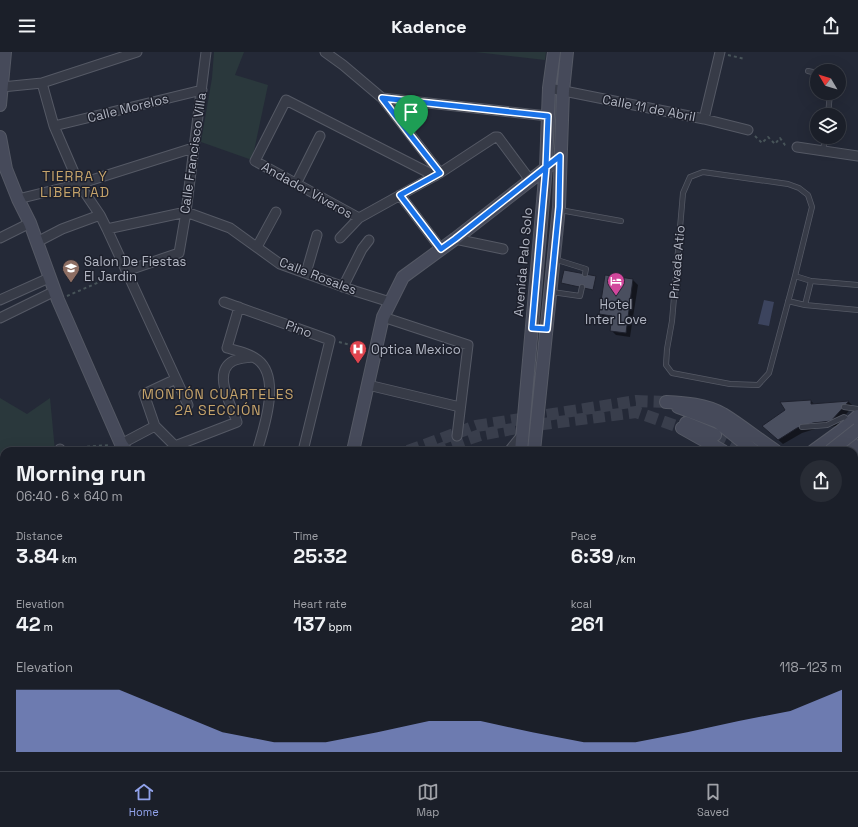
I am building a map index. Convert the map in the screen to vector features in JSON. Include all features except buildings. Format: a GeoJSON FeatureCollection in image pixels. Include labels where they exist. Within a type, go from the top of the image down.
{"type":"FeatureCollection","features":[{"type":"Feature","properties":{"kind":"main road"},"geometry":{"type":"LineString","coordinates":[[0,106],[5,52]]}},
{"type":"Feature","properties":{"kind":"main road","name":"Avenida Palo Solo"},"geometry":{"type":"LineString","coordinates":[[521,447],[546,167],[549,88],[554,52]]}},
{"type":"Feature","properties":{"kind":"main road"},"geometry":{"type":"LineString","coordinates":[[534,447],[558,209],[563,91],[568,52]]}},
{"type":"Feature","properties":{"kind":"main road"},"geometry":{"type":"LineString","coordinates":[[0,137],[3,170],[30,223],[56,295],[123,447]]}},
{"type":"Feature","properties":{"kind":"main road"},"geometry":{"type":"LineString","coordinates":[[354,447],[383,317],[403,277],[455,239],[560,156]]}},
{"type":"Feature","properties":{"kind":"main road"},"geometry":{"type":"LineString","coordinates":[[532,328],[547,329]]}},
{"type":"Feature","properties":{"kind":"main road"},"geometry":{"type":"LineString","coordinates":[[718,447],[682,419],[666,402],[686,403],[705,407],[722,414],[770,447]]}},
{"type":"Feature","properties":{"kind":"main road"},"geometry":{"type":"LineString","coordinates":[[682,419],[714,435]]}},
{"type":"Feature","properties":{"kind":"main road"},"geometry":{"type":"LineString","coordinates":[[682,419],[718,422],[749,447]]}},
{"type":"Feature","properties":{"kind":"main road"},"geometry":{"type":"LineString","coordinates":[[819,447],[849,426]]}},
{"type":"Feature","properties":{"kind":"main road"},"geometry":{"type":"LineString","coordinates":[[833,447],[849,426]]}},
{"type":"Feature","properties":{"kind":"main road"},"geometry":{"type":"LineString","coordinates":[[849,426],[854,447]]}},
{"type":"Feature","properties":{"kind":"street"},"geometry":{"type":"LineString","coordinates":[[2,87],[42,83],[137,52]]}},
{"type":"Feature","properties":{"kind":"street","name":"Calle Francisco Villa"},"geometry":{"type":"LineString","coordinates":[[126,271],[179,253],[186,212],[206,52]]}},
{"type":"Feature","properties":{"kind":"street"},"geometry":{"type":"LineString","coordinates":[[325,52],[344,65],[382,98],[437,174]]}},
{"type":"Feature","properties":{"kind":"street"},"geometry":{"type":"LineString","coordinates":[[704,119],[718,52]]}},
{"type":"Feature","properties":{"kind":"street"},"geometry":{"type":"LineString","coordinates":[[42,83],[54,126],[79,184],[100,215],[107,229],[188,405]]}},
{"type":"Feature","properties":{"kind":"street","name":"Calle 11 de Abril"},"geometry":{"type":"LineString","coordinates":[[549,88],[704,119],[748,130]]}},
{"type":"Feature","properties":{"kind":"street","name":"Calle Morelos"},"geometry":{"type":"LineString","coordinates":[[54,126],[202,90]]}},
{"type":"Feature","properties":{"kind":"street"},"geometry":{"type":"LineString","coordinates":[[382,98],[548,116]]}},
{"type":"Feature","properties":{"kind":"street","name":"Andador Viveros"},"geometry":{"type":"LineString","coordinates":[[359,218],[255,161],[286,100],[437,174]]}},
{"type":"Feature","properties":{"kind":"street"},"geometry":{"type":"LineString","coordinates":[[296,184],[320,136]]}},
{"type":"Feature","properties":{"kind":"street"},"geometry":{"type":"LineString","coordinates":[[340,238],[359,218],[437,174],[497,136],[530,180]]}},
{"type":"Feature","properties":{"kind":"street"},"geometry":{"type":"LineString","coordinates":[[18,199],[79,184],[193,148]]}},
{"type":"Feature","properties":{"kind":"street"},"geometry":{"type":"LineString","coordinates":[[797,148],[858,156]]}},
{"type":"Feature","properties":{"kind":"street"},"geometry":{"type":"LineString","coordinates":[[400,195],[441,249]]}},
{"type":"Feature","properties":{"kind":"street"},"geometry":{"type":"LineString","coordinates":[[107,229],[186,212]]}},
{"type":"Feature","properties":{"kind":"street","name":"Calle Rosales"},"geometry":{"type":"LineString","coordinates":[[186,212],[230,228],[280,264],[390,302]]}},
{"type":"Feature","properties":{"kind":"street"},"geometry":{"type":"LineString","coordinates":[[257,247],[276,212]]}},
{"type":"Feature","properties":{"kind":"street"},"geometry":{"type":"LineString","coordinates":[[37,242],[62,229],[100,215]]}},
{"type":"Feature","properties":{"kind":"street"},"geometry":{"type":"LineString","coordinates":[[0,238],[30,223]]}},
{"type":"Feature","properties":{"kind":"street"},"geometry":{"type":"LineString","coordinates":[[306,273],[317,236]]}},
{"type":"Feature","properties":{"kind":"street"},"geometry":{"type":"LineString","coordinates":[[455,239],[503,249]]}},
{"type":"Feature","properties":{"kind":"street"},"geometry":{"type":"LineString","coordinates":[[343,287],[362,249],[369,240]]}},
{"type":"Feature","properties":{"kind":"street"},"geometry":{"type":"LineString","coordinates":[[0,300],[49,278]]}},
{"type":"Feature","properties":{"kind":"street"},"geometry":{"type":"LineString","coordinates":[[0,318],[56,295]]}},
{"type":"Feature","properties":{"kind":"street","name":"Pino"},"geometry":{"type":"LineString","coordinates":[[224,302],[330,340]]}},
{"type":"Feature","properties":{"kind":"street"},"geometry":{"type":"LineString","coordinates":[[239,307],[227,348],[243,352],[259,360],[267,371],[271,393],[258,447]]}},
{"type":"Feature","properties":{"kind":"street"},"geometry":{"type":"LineString","coordinates":[[383,317],[468,345],[457,436]]}},
{"type":"Feature","properties":{"kind":"street"},"geometry":{"type":"LineString","coordinates":[[304,447],[330,340]]}},
{"type":"Feature","properties":{"kind":"street"},"geometry":{"type":"LineString","coordinates":[[180,447],[237,422],[224,384],[223,374],[228,365],[234,360],[252,357]]}},
{"type":"Feature","properties":{"kind":"street"},"geometry":{"type":"LineString","coordinates":[[176,379],[144,394],[155,426],[177,447]]}},
{"type":"Feature","properties":{"kind":"street"},"geometry":{"type":"LineString","coordinates":[[368,385],[460,407]]}},
{"type":"Feature","properties":{"kind":"street"},"geometry":{"type":"LineString","coordinates":[[123,447],[155,426]]}},
{"type":"Feature","properties":{"kind":"street"},"geometry":{"type":"LineString","coordinates":[[512,447],[522,435]]}},
{"type":"Feature","properties":{"kind":"lane"},"geometry":{"type":"LineString","coordinates":[[823,151],[824,144]]}},
{"type":"Feature","properties":{"kind":"lane","name":"Privada Atio"},"geometry":{"type":"LineString","coordinates":[[703,172],[781,183],[799,188],[808,195],[812,207],[795,276],[769,373],[758,386],[730,384],[672,373],[666,365],[667,349],[672,322],[683,193],[690,177],[703,172]]}},
{"type":"Feature","properties":{"kind":"lane"},"geometry":{"type":"LineString","coordinates":[[558,209],[621,221]]}},
{"type":"Feature","properties":{"kind":"lane"},"geometry":{"type":"LineString","coordinates":[[553,259],[586,269],[585,274]]}},
{"type":"Feature","properties":{"kind":"lane"},"geometry":{"type":"LineString","coordinates":[[795,276],[811,281],[858,285]]}},
{"type":"Feature","properties":{"kind":"lane"},"geometry":{"type":"LineString","coordinates":[[805,305],[811,281]]}},
{"type":"Feature","properties":{"kind":"lane"},"geometry":{"type":"LineString","coordinates":[[550,292],[580,296],[582,287]]}},
{"type":"Feature","properties":{"kind":"lane"},"geometry":{"type":"LineString","coordinates":[[788,301],[805,305],[858,310]]}},
{"type":"Feature","properties":{"kind":"lane"},"geometry":{"type":"LineString","coordinates":[[844,407],[858,409]]}},
{"type":"Feature","properties":{"kind":"lane"},"geometry":{"type":"LineString","coordinates":[[802,427],[827,425],[844,417],[849,426]]}},
{"type":"Feature","properties":{"kind":"path"},"geometry":{"type":"LineString","coordinates":[[718,52],[745,59]]}},
{"type":"Feature","properties":{"kind":"path"},"geometry":{"type":"LineString","coordinates":[[748,130],[762,143],[768,137],[774,144],[780,138],[785,145],[797,148]]}},
{"type":"Feature","properties":{"kind":"path"},"geometry":{"type":"LineString","coordinates":[[56,295],[126,271]]}},
{"type":"Feature","properties":{"kind":"path","name":"Pino"},"geometry":{"type":"LineString","coordinates":[[330,340],[375,351]]}},
{"type":"Feature","properties":{"kind":"shaded area"},"geometry":{"type":"Polygon","coordinates":[[[214,52],[244,52],[235,75],[268,85],[252,160],[201,142],[212,78],[214,52]]]}},
{"type":"Feature","properties":{"kind":"shaded area"},"geometry":{"type":"Polygon","coordinates":[[[475,52],[546,52],[545,60],[475,52]]]}},
{"type":"Feature","properties":{"kind":"shaded area"},"geometry":{"type":"Polygon","coordinates":[[[0,398],[27,414],[50,398],[55,447],[0,447],[0,398]]]}},
{"type":"Feature","properties":{"kind":"water"},"geometry":{"type":"Polygon","coordinates":[[[764,300],[774,302],[769,326],[758,324],[764,300]]]}},
{"type":"Feature","properties":{"kind":"tunnel"},"geometry":{"type":"LineString","coordinates":[[419,447],[476,426],[636,401],[666,402]]}},
{"type":"Feature","properties":{"kind":"tunnel"},"geometry":{"type":"LineString","coordinates":[[446,447],[480,435],[528,426],[636,412],[682,428]]}},
{"type":"Feature","properties":{"kind":"tunnel"},"geometry":{"type":"LineString","coordinates":[[715,435],[739,447]]}},
{"type":"Feature","properties":{"kind":"tunnel"},"geometry":{"type":"LineString","coordinates":[[847,447],[858,439]]}},
{"type":"Feature","properties":{"kind":"place","name":"Salon De Fiestas El Jardin"},"geometry":{"type":"Point","coordinates":[71,283]}},
{"type":"Feature","properties":{"kind":"place","name":"Hotel Inter Love"},"geometry":{"type":"Point","coordinates":[616,296]}},
{"type":"Feature","properties":{"kind":"place","name":"Optica Mexico"},"geometry":{"type":"Point","coordinates":[358,364]}},
{"type":"Feature","properties":{"kind":"district","name":"TIERRA Y LIBERTAD"},"geometry":{"type":"Point","coordinates":[75,184]}},
{"type":"Feature","properties":{"kind":"district","name":"MONTÓN CUARTELES 2A SECCIÓN"},"geometry":{"type":"Point","coordinates":[218,402]}},
{"type":"Feature","properties":{"kind":"route"},"geometry":{"type":"LineString","coordinates":[[411,136],[382,98],[548,116],[546,167],[532,328],[547,329],[559,207],[560,156],[546,167],[530,180],[455,239],[441,249],[400,195],[440,173],[411,136]]}}]}
